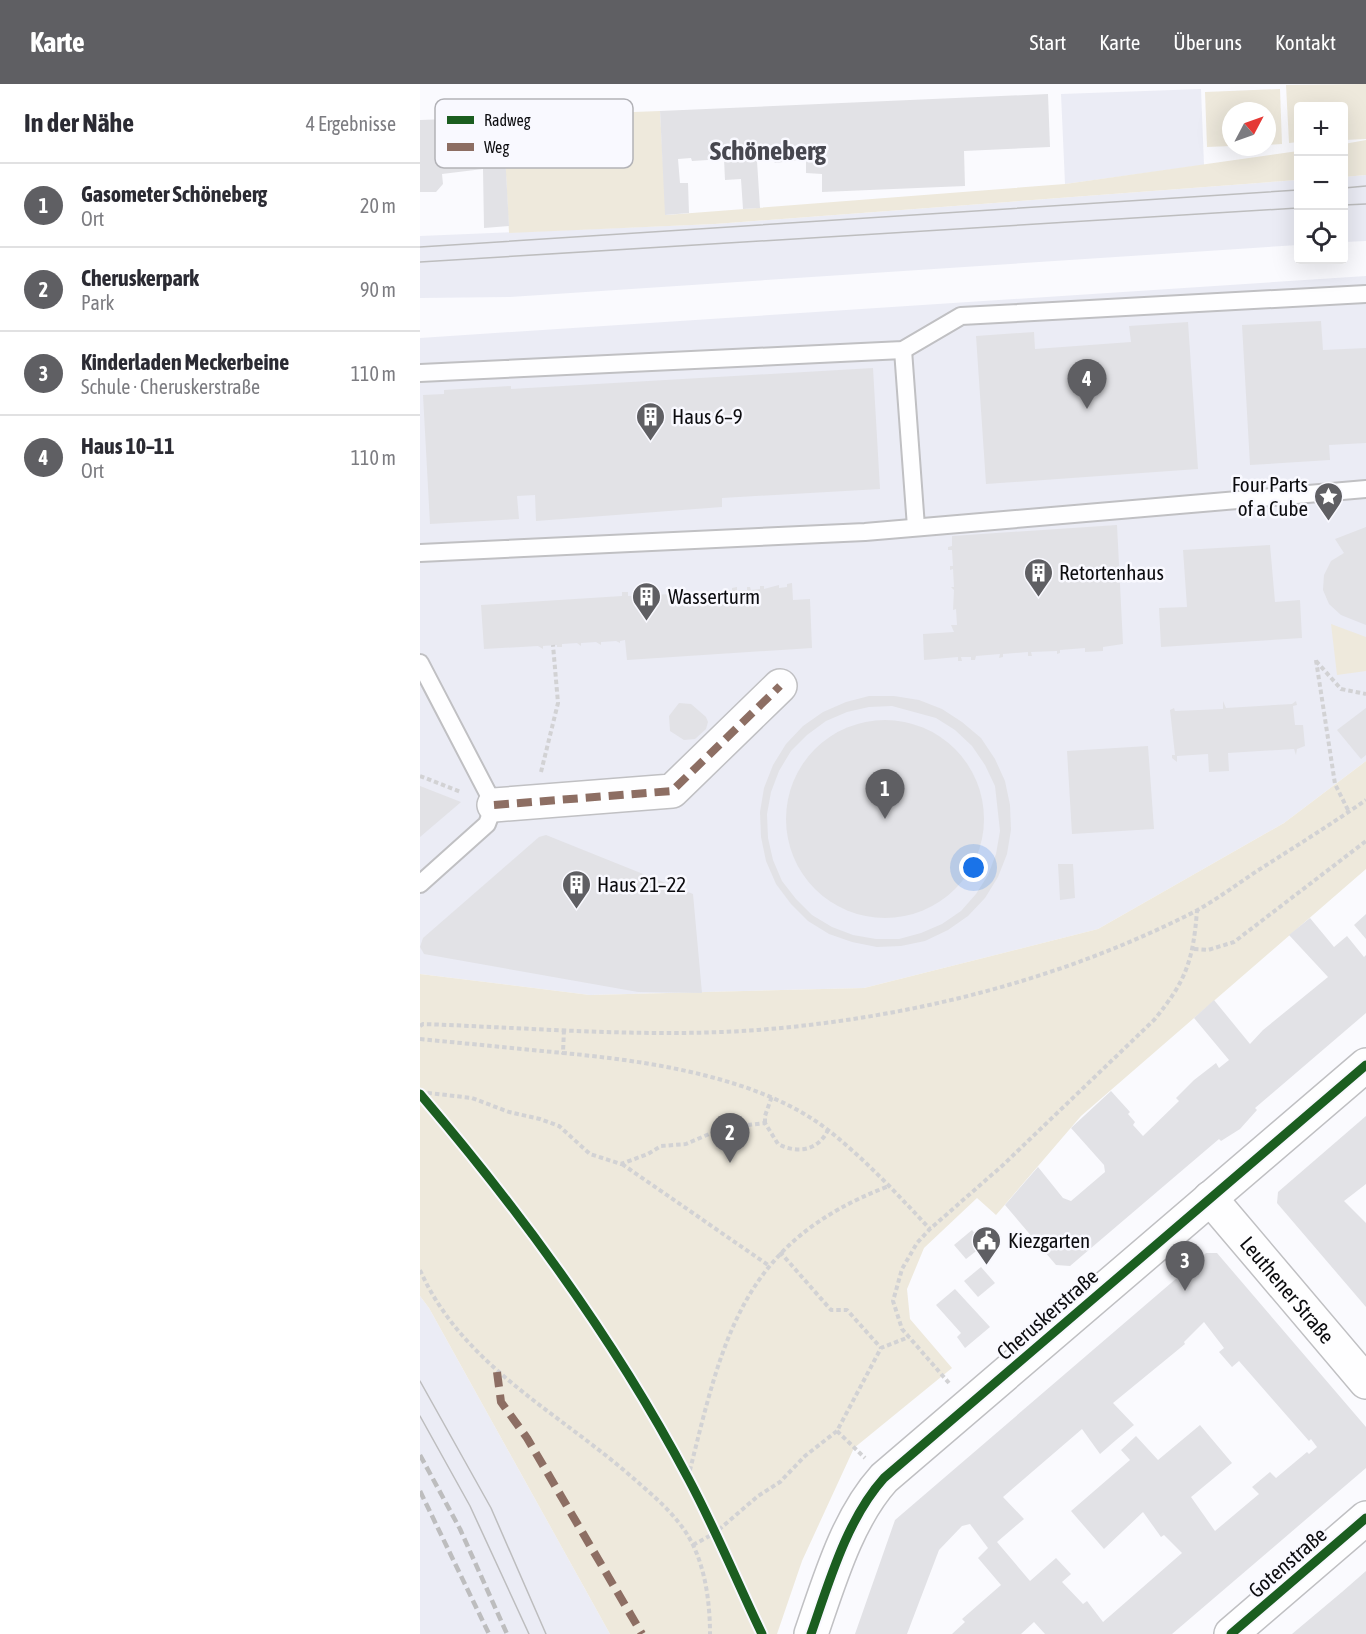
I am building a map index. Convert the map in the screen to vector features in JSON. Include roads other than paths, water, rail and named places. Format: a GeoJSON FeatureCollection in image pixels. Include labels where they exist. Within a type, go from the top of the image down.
{"type":"FeatureCollection","features":[{"type":"Feature","properties":{"kind":"street"},"geometry":{"type":"LineString","coordinates":[[494,805],[672,791],[780,686]]}},
{"type":"Feature","properties":{"kind":"street","name":"Cheruskerstraße"},"geometry":{"type":"LineString","coordinates":[[811,1634],[854,1521],[868,1497],[884,1478],[1366,1065]]}},
{"type":"Feature","properties":{"kind":"street","name":"Leuthener Straße"},"geometry":{"type":"LineString","coordinates":[[1210,1198],[1366,1382]]}},
{"type":"Feature","properties":{"kind":"street","name":"Gotenstraße"},"geometry":{"type":"LineString","coordinates":[[1231,1634],[1366,1518]]}},
{"type":"Feature","properties":{"kind":"lane"},"geometry":{"type":"LineString","coordinates":[[420,373],[903,350],[961,316],[1366,294]]}},
{"type":"Feature","properties":{"kind":"lane"},"geometry":{"type":"LineString","coordinates":[[903,350],[915,527]]}},
{"type":"Feature","properties":{"kind":"lane"},"geometry":{"type":"LineString","coordinates":[[420,553],[865,532],[1366,489]]}},
{"type":"Feature","properties":{"kind":"lane"},"geometry":{"type":"LineString","coordinates":[[420,663],[494,805],[487,824],[420,884]]}},
{"type":"Feature","properties":{"kind":"tram line"},"geometry":{"type":"LineString","coordinates":[[1348,188],[1366,186]]}},
{"type":"Feature","properties":{"kind":"tram line"},"geometry":{"type":"LineString","coordinates":[[420,247],[1294,190]]}},
{"type":"Feature","properties":{"kind":"tram line"},"geometry":{"type":"LineString","coordinates":[[1348,205],[1366,204]]}},
{"type":"Feature","properties":{"kind":"tram line"},"geometry":{"type":"LineString","coordinates":[[420,262],[1294,208]]}},
{"type":"Feature","properties":{"kind":"tram line"},"geometry":{"type":"LineString","coordinates":[[420,1381],[491,1508],[546,1634]]}},
{"type":"Feature","properties":{"kind":"tram line"},"geometry":{"type":"LineString","coordinates":[[420,1416],[470,1506],[529,1634]]}},
{"type":"Feature","properties":{"kind":"railway"},"geometry":{"type":"LineString","coordinates":[[420,1455],[460,1529],[507,1634]]}},
{"type":"Feature","properties":{"kind":"railway"},"geometry":{"type":"LineString","coordinates":[[420,1491],[489,1634]]}},
{"type":"Feature","properties":{"kind":"place","name":"Haus 10–11"},"geometry":{"type":"Point","coordinates":[1087,409]}},
{"type":"Feature","properties":{"kind":"place","name":"Haus 6–9"},"geometry":{"type":"Point","coordinates":[651,442]}},
{"type":"Feature","properties":{"kind":"place","name":"Four Parts of a Cube"},"geometry":{"type":"Point","coordinates":[1329,522]}},
{"type":"Feature","properties":{"kind":"place","name":"Retortenhaus"},"geometry":{"type":"Point","coordinates":[1038,598]}},
{"type":"Feature","properties":{"kind":"place","name":"Wasserturm"},"geometry":{"type":"Point","coordinates":[647,622]}},
{"type":"Feature","properties":{"kind":"place","name":"Gasometer Schöneberg"},"geometry":{"type":"Point","coordinates":[885,819]}},
{"type":"Feature","properties":{"kind":"place","name":"Haus 21–22"},"geometry":{"type":"Point","coordinates":[576,910]}},
{"type":"Feature","properties":{"kind":"place","name":"Cheruskerpark"},"geometry":{"type":"Point","coordinates":[730,1163]}},
{"type":"Feature","properties":{"kind":"place","name":"Kiezgarten"},"geometry":{"type":"Point","coordinates":[987,1266]}},
{"type":"Feature","properties":{"kind":"place","name":"Kinderladen Meckerbeine"},"geometry":{"type":"Point","coordinates":[1185,1291]}},
{"type":"Feature","properties":{"kind":"district","name":"Schöneberg"},"geometry":{"type":"Point","coordinates":[768,150]}}]}
